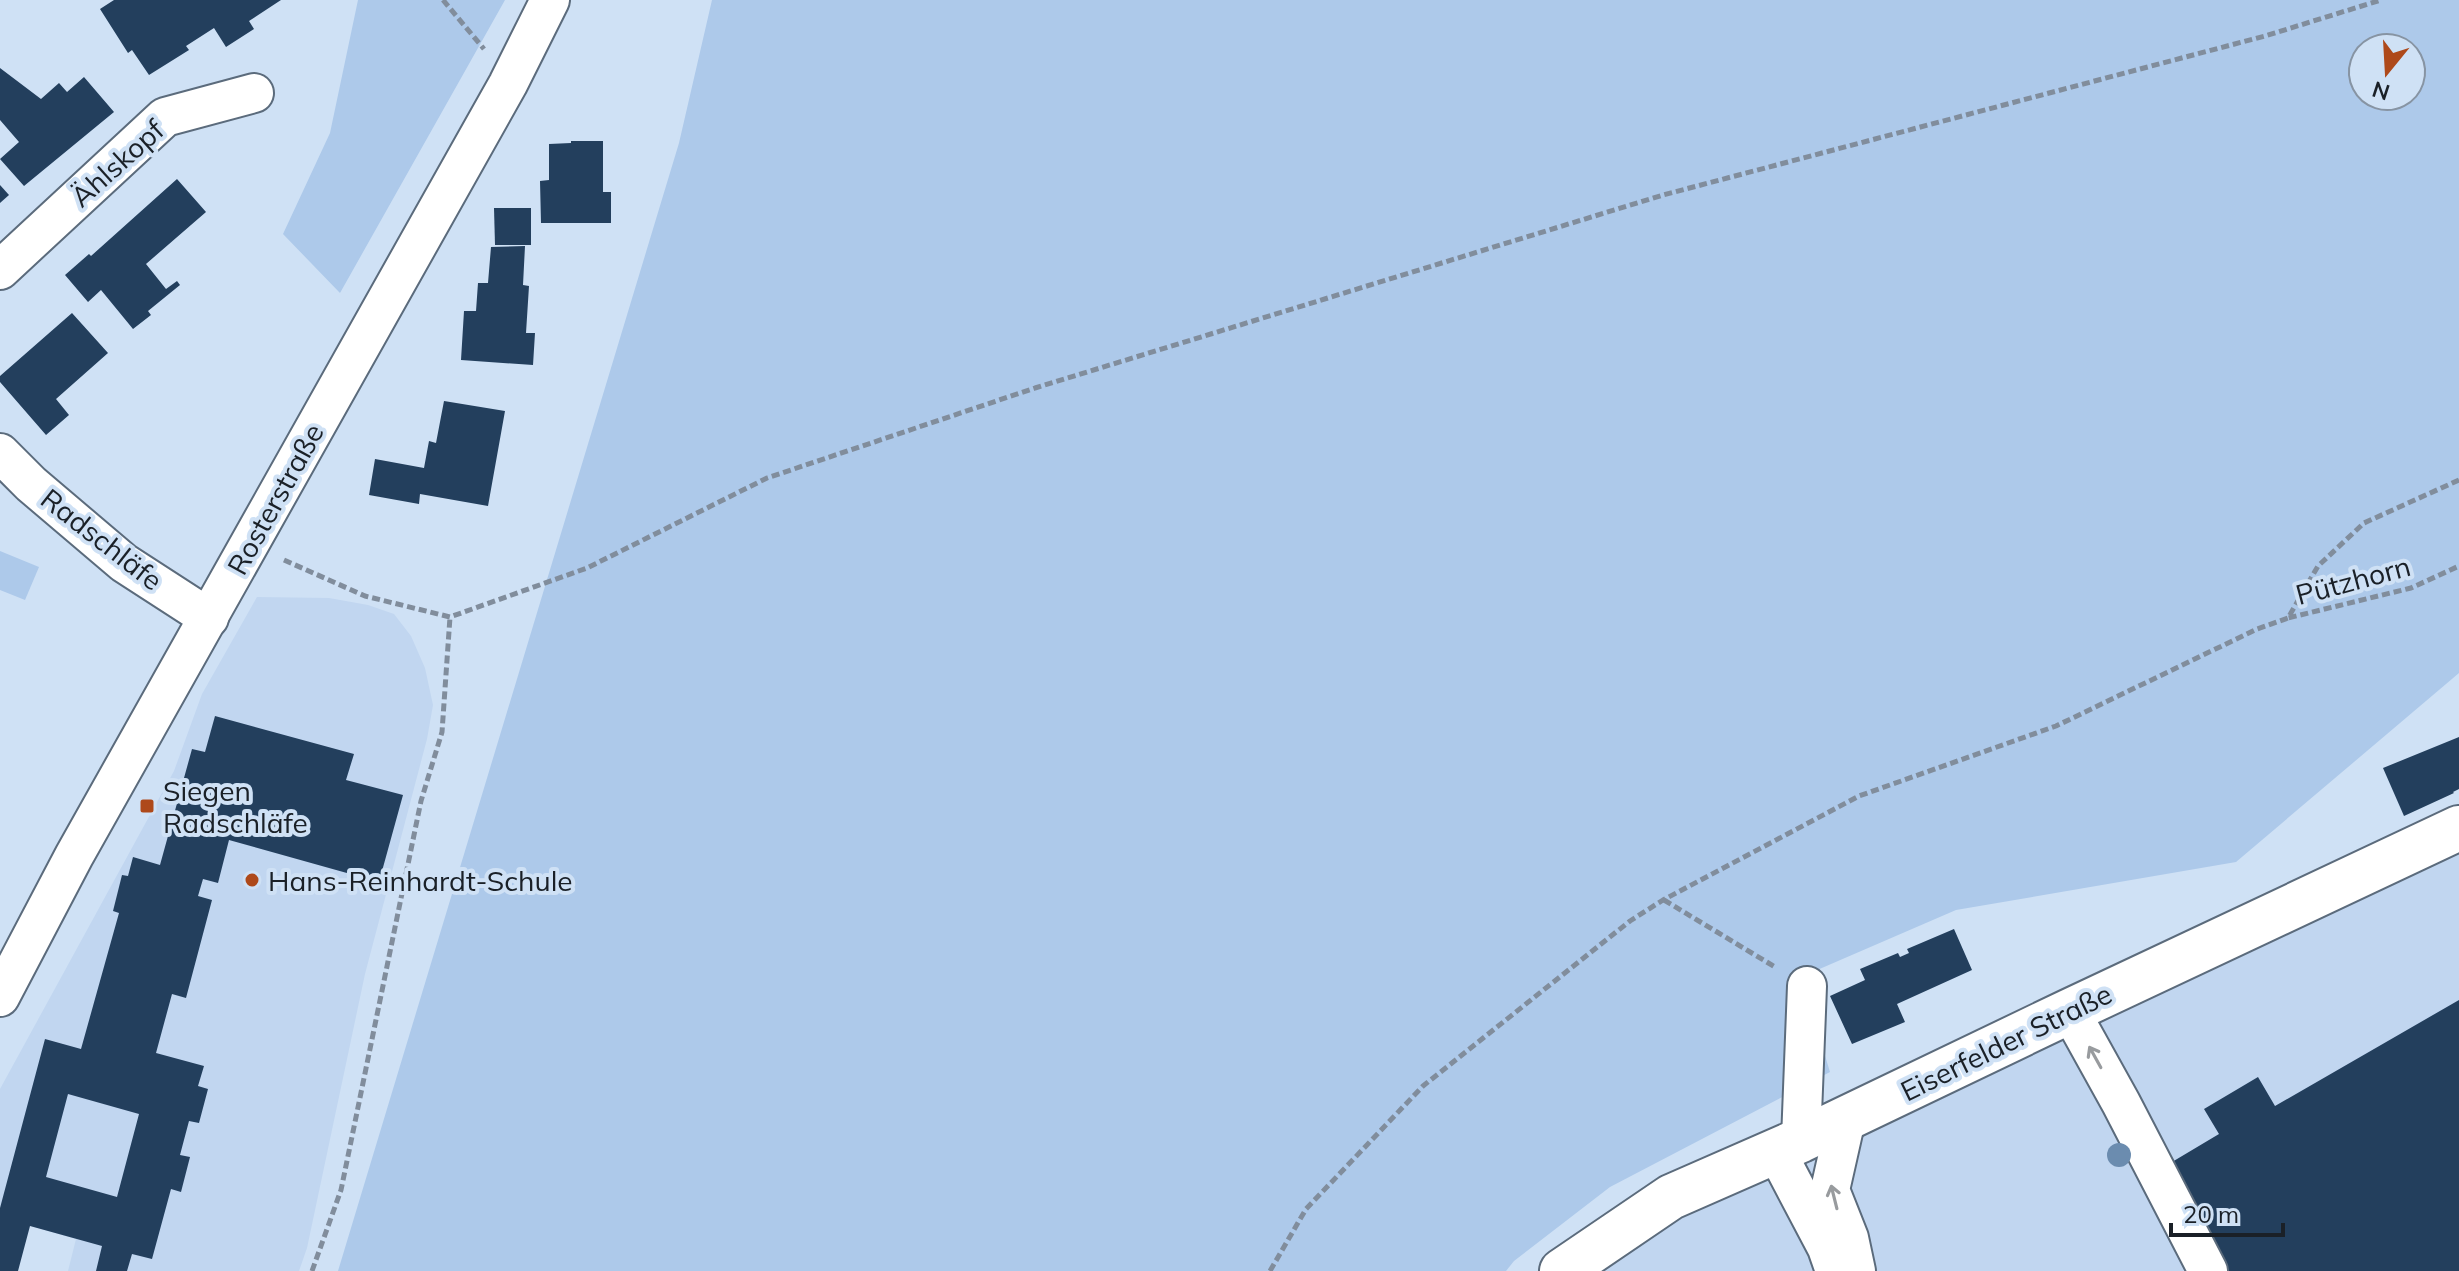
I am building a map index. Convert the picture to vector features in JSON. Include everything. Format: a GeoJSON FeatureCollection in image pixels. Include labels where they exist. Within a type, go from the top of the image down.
{"type":"FeatureCollection","features":[{"type":"Feature","properties":{"kind":"main road","name":"Eiserfelder Straße"},"geometry":{"type":"LineString","coordinates":[[1562,1271],[1671,1197],[1846,1119],[2459,828]]}},
{"type":"Feature","properties":{"kind":"street","name":"Rosterstraße"},"geometry":{"type":"LineString","coordinates":[[0,997],[74,856],[508,84],[550,0]]}},
{"type":"Feature","properties":{"kind":"street","name":"Ählskopf"},"geometry":{"type":"LineString","coordinates":[[0,270],[165,117],[254,93]]}},
{"type":"Feature","properties":{"kind":"street","name":"Radschläfe"},"geometry":{"type":"LineString","coordinates":[[0,453],[31,484],[124,563],[209,618]]}},
{"type":"Feature","properties":{"kind":"street"},"geometry":{"type":"LineString","coordinates":[[1807,986],[1788,1146],[1835,1271]]}},
{"type":"Feature","properties":{"kind":"street"},"geometry":{"type":"LineString","coordinates":[[2070,1011],[2208,1271]]}},
{"type":"Feature","properties":{"kind":"street"},"geometry":{"type":"LineString","coordinates":[[1846,1119],[1830,1190],[1849,1238],[1856,1271]]}},
{"type":"Feature","properties":{"kind":"path"},"geometry":{"type":"LineString","coordinates":[[443,0],[485,50],[508,84]]}},
{"type":"Feature","properties":{"kind":"path"},"geometry":{"type":"LineString","coordinates":[[250,545],[365,596],[450,617],[587,568],[767,478],[1035,388],[1663,195],[2265,36],[2381,0]]}},
{"type":"Feature","properties":{"kind":"path","name":"Pützhorn"},"geometry":{"type":"LineString","coordinates":[[2288,618],[2318,566],[2364,523],[2459,480]]}},
{"type":"Feature","properties":{"kind":"path","name":"Pützhorn"},"geometry":{"type":"LineString","coordinates":[[2288,618],[2411,588],[2459,566]]}},
{"type":"Feature","properties":{"kind":"path"},"geometry":{"type":"LineString","coordinates":[[312,1271],[341,1190],[417,816],[442,732],[450,617]]}},
{"type":"Feature","properties":{"kind":"path"},"geometry":{"type":"LineString","coordinates":[[1270,1271],[1306,1209],[1423,1086],[1630,921],[1663,900],[1859,796],[2056,726],[2257,629],[2288,618]]}},
{"type":"Feature","properties":{"kind":"path"},"geometry":{"type":"LineString","coordinates":[[1663,900],[1807,986]]}},
{"type":"Feature","properties":{"kind":"shaded area"},"geometry":{"type":"Polygon","coordinates":[[[358,0],[505,0],[340,293],[283,234],[330,133],[358,0]]]}},
{"type":"Feature","properties":{"kind":"shaded area"},"geometry":{"type":"Polygon","coordinates":[[[712,0],[2459,0],[2459,673],[2236,862],[1956,910],[1801,977],[1830,1072],[1610,1187],[1514,1261],[1506,1271],[338,1271],[679,143],[712,0]]]}},
{"type":"Feature","properties":{"kind":"shaded area"},"geometry":{"type":"Polygon","coordinates":[[[0,551],[39,567],[25,600],[0,590],[0,551]]]}},
{"type":"Feature","properties":{"kind":"shaded area","name":"Hans-Reinhardt-Schule"},"geometry":{"type":"Polygon","coordinates":[[[257,597],[329,598],[368,605],[394,614],[411,636],[425,668],[433,705],[427,739],[365,974],[307,1248],[299,1271],[68,1271],[76,1239],[0,1217],[0,1089],[174,771],[202,694],[257,597]]]}},
{"type":"Feature","properties":{"kind":"shaded area"},"geometry":{"type":"Polygon","coordinates":[[[2459,828],[2459,1271],[1562,1271],[2459,828]]]}},
{"type":"Feature","properties":{"kind":"building"},"geometry":{"type":"Polygon","coordinates":[[[114,0],[281,0],[249,21],[254,29],[226,47],[214,28],[186,46],[189,50],[149,75],[132,50],[128,53],[100,9],[114,0]]]}},
{"type":"Feature","properties":{"kind":"building"},"geometry":{"type":"Polygon","coordinates":[[[0,68],[41,99],[59,83],[67,92],[84,77],[114,112],[24,186],[0,159],[19,142],[0,120],[0,68]]]}},
{"type":"Feature","properties":{"kind":"building"},"geometry":{"type":"Polygon","coordinates":[[[603,141],[603,192],[611,192],[611,223],[541,223],[540,181],[549,180],[549,144],[603,141]]]}},
{"type":"Feature","properties":{"kind":"building"},"geometry":{"type":"Polygon","coordinates":[[[177,179],[206,212],[146,264],[166,289],[177,281],[180,285],[148,311],[151,315],[133,329],[101,290],[88,302],[65,275],[89,254],[91,256],[177,179]]]}},
{"type":"Feature","properties":{"kind":"building"},"geometry":{"type":"Polygon","coordinates":[[[0,185],[9,195],[0,203],[0,185]]]}},
{"type":"Feature","properties":{"kind":"building"},"geometry":{"type":"Polygon","coordinates":[[[494,208],[531,208],[531,245],[495,245],[494,208]]]}},
{"type":"Feature","properties":{"kind":"building"},"geometry":{"type":"Polygon","coordinates":[[[525,246],[523,285],[529,286],[526,333],[535,333],[533,365],[461,360],[464,311],[476,311],[478,283],[488,283],[491,247],[525,246]]]}},
{"type":"Feature","properties":{"kind":"building"},"geometry":{"type":"Polygon","coordinates":[[[72,313],[108,353],[56,399],[69,415],[46,435],[0,382],[0,376],[72,313]]]}},
{"type":"Feature","properties":{"kind":"building"},"geometry":{"type":"Polygon","coordinates":[[[444,401],[505,411],[488,506],[420,494],[419,504],[369,495],[375,459],[424,468],[429,441],[436,443],[444,401]]]}},
{"type":"Feature","properties":{"kind":"building"},"geometry":{"type":"Polygon","coordinates":[[[215,716],[354,754],[346,780],[403,795],[379,882],[229,840],[218,883],[203,879],[198,896],[212,900],[186,998],[172,994],[156,1053],[204,1066],[198,1086],[208,1089],[199,1123],[189,1121],[180,1155],[190,1157],[181,1192],[171,1189],[152,1259],[132,1254],[127,1271],[96,1271],[102,1246],[30,1226],[18,1271],[0,1271],[0,1208],[45,1039],[81,1049],[119,913],[113,911],[122,875],[128,876],[133,857],[160,865],[192,749],[205,752],[215,716]],[[68,1094],[46,1177],[117,1197],[139,1114],[68,1094]]]}},
{"type":"Feature","properties":{"kind":"building"},"geometry":{"type":"Polygon","coordinates":[[[2459,737],[2459,789],[2404,816],[2383,768],[2459,737]]]}},
{"type":"Feature","properties":{"kind":"building"},"geometry":{"type":"Polygon","coordinates":[[[1954,929],[1972,970],[1897,1004],[1905,1022],[1852,1044],[1830,996],[1865,980],[1860,969],[1898,953],[1900,957],[1909,953],[1907,949],[1954,929]]]}},
{"type":"Feature","properties":{"kind":"building"},"geometry":{"type":"Polygon","coordinates":[[[2459,1000],[2459,1271],[2229,1271],[2167,1165],[2219,1134],[2204,1109],[2258,1077],[2275,1106],[2459,1000]]]}},
{"type":"Feature","properties":{"kind":"place","name":"Siegen Radschläfe"},"geometry":{"type":"Point","coordinates":[147,806]}},
{"type":"Feature","properties":{"kind":"place","name":"Hans-Reinhardt-Schule"},"geometry":{"type":"Point","coordinates":[252,880]}}]}
